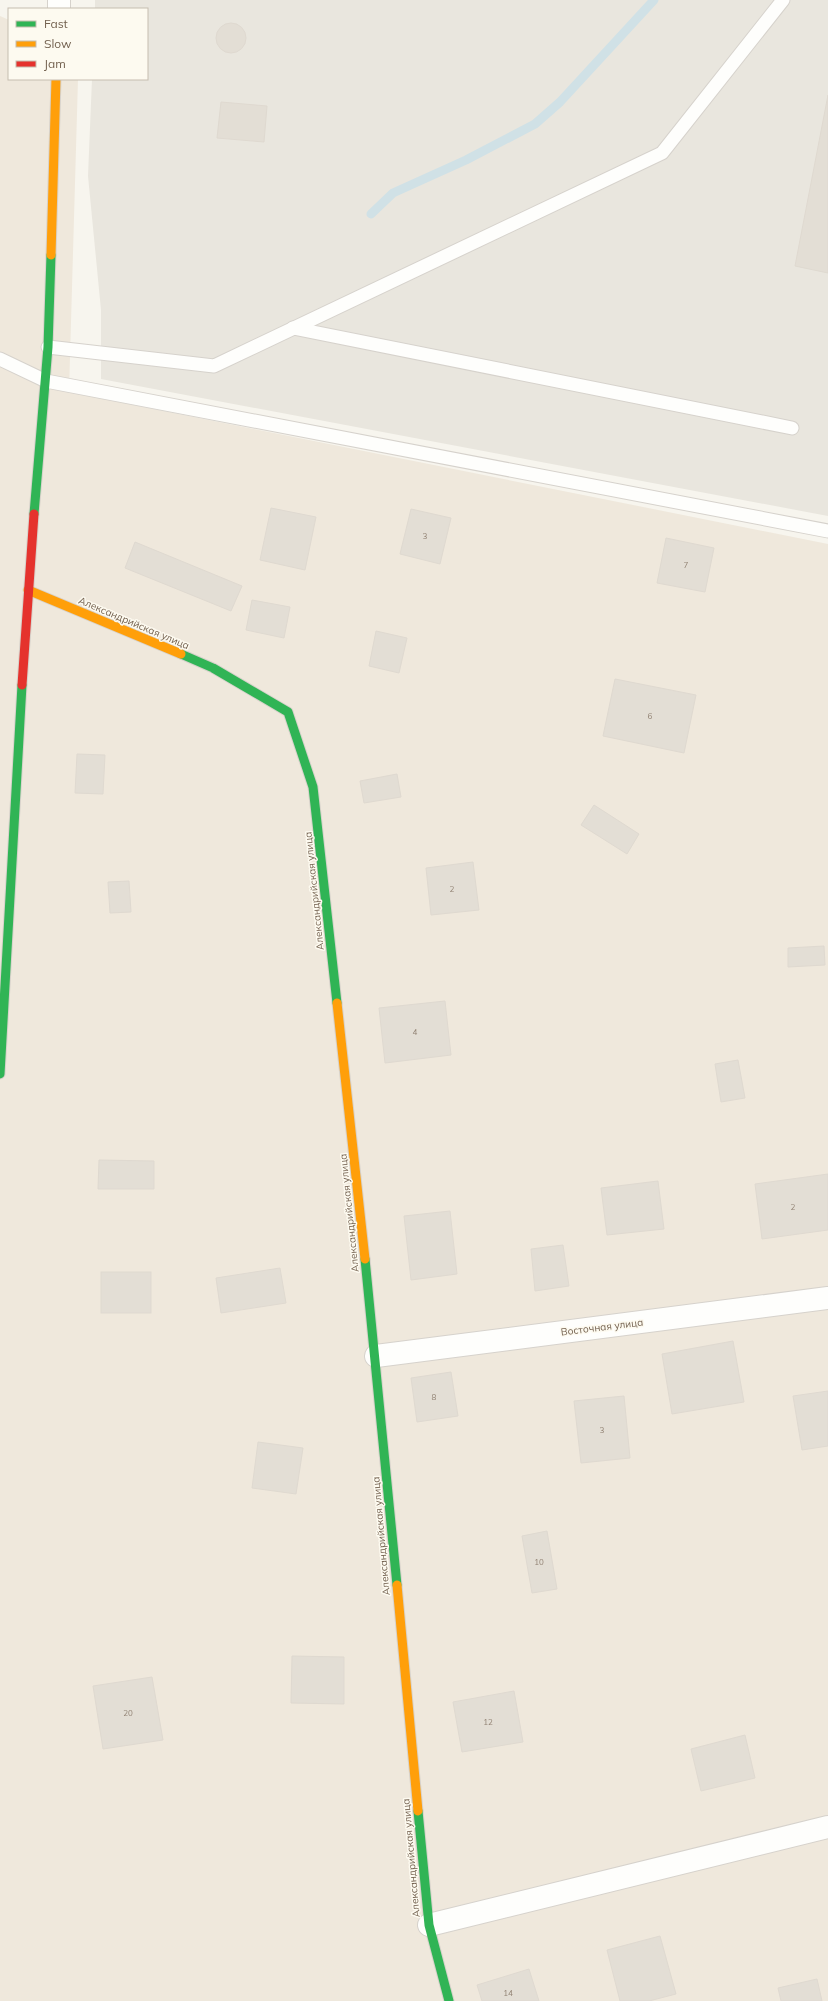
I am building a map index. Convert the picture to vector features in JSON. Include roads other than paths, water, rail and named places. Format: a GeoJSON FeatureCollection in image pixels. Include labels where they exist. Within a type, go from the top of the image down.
{"type":"FeatureCollection","features":[{"type":"Feature","properties":{"kind":"street"},"geometry":{"type":"LineString","coordinates":[[0,1074],[28,590],[48,347],[56,80]]}},
{"type":"Feature","properties":{"kind":"street","name":"Александрийская улица"},"geometry":{"type":"LineString","coordinates":[[28,590],[213,668],[288,712],[313,787],[376,1356],[429,1925],[449,2001]]}},
{"type":"Feature","properties":{"kind":"street","name":"Восточная улица"},"geometry":{"type":"LineString","coordinates":[[376,1356],[828,1298]]}},
{"type":"Feature","properties":{"kind":"street"},"geometry":{"type":"LineString","coordinates":[[429,1925],[828,1827]]}},
{"type":"Feature","properties":{"kind":"lane"},"geometry":{"type":"LineString","coordinates":[[48,347],[214,366],[662,153],[783,0]]}},
{"type":"Feature","properties":{"kind":"lane"},"geometry":{"type":"LineString","coordinates":[[293,328],[792,428]]}},
{"type":"Feature","properties":{"kind":"lane"},"geometry":{"type":"LineString","coordinates":[[0,359],[46,380],[828,531]]}},
{"type":"Feature","properties":{"kind":"waterway"},"geometry":{"type":"LineString","coordinates":[[371,214],[393,193],[466,160],[535,124],[560,102],[654,0]]}}]}
